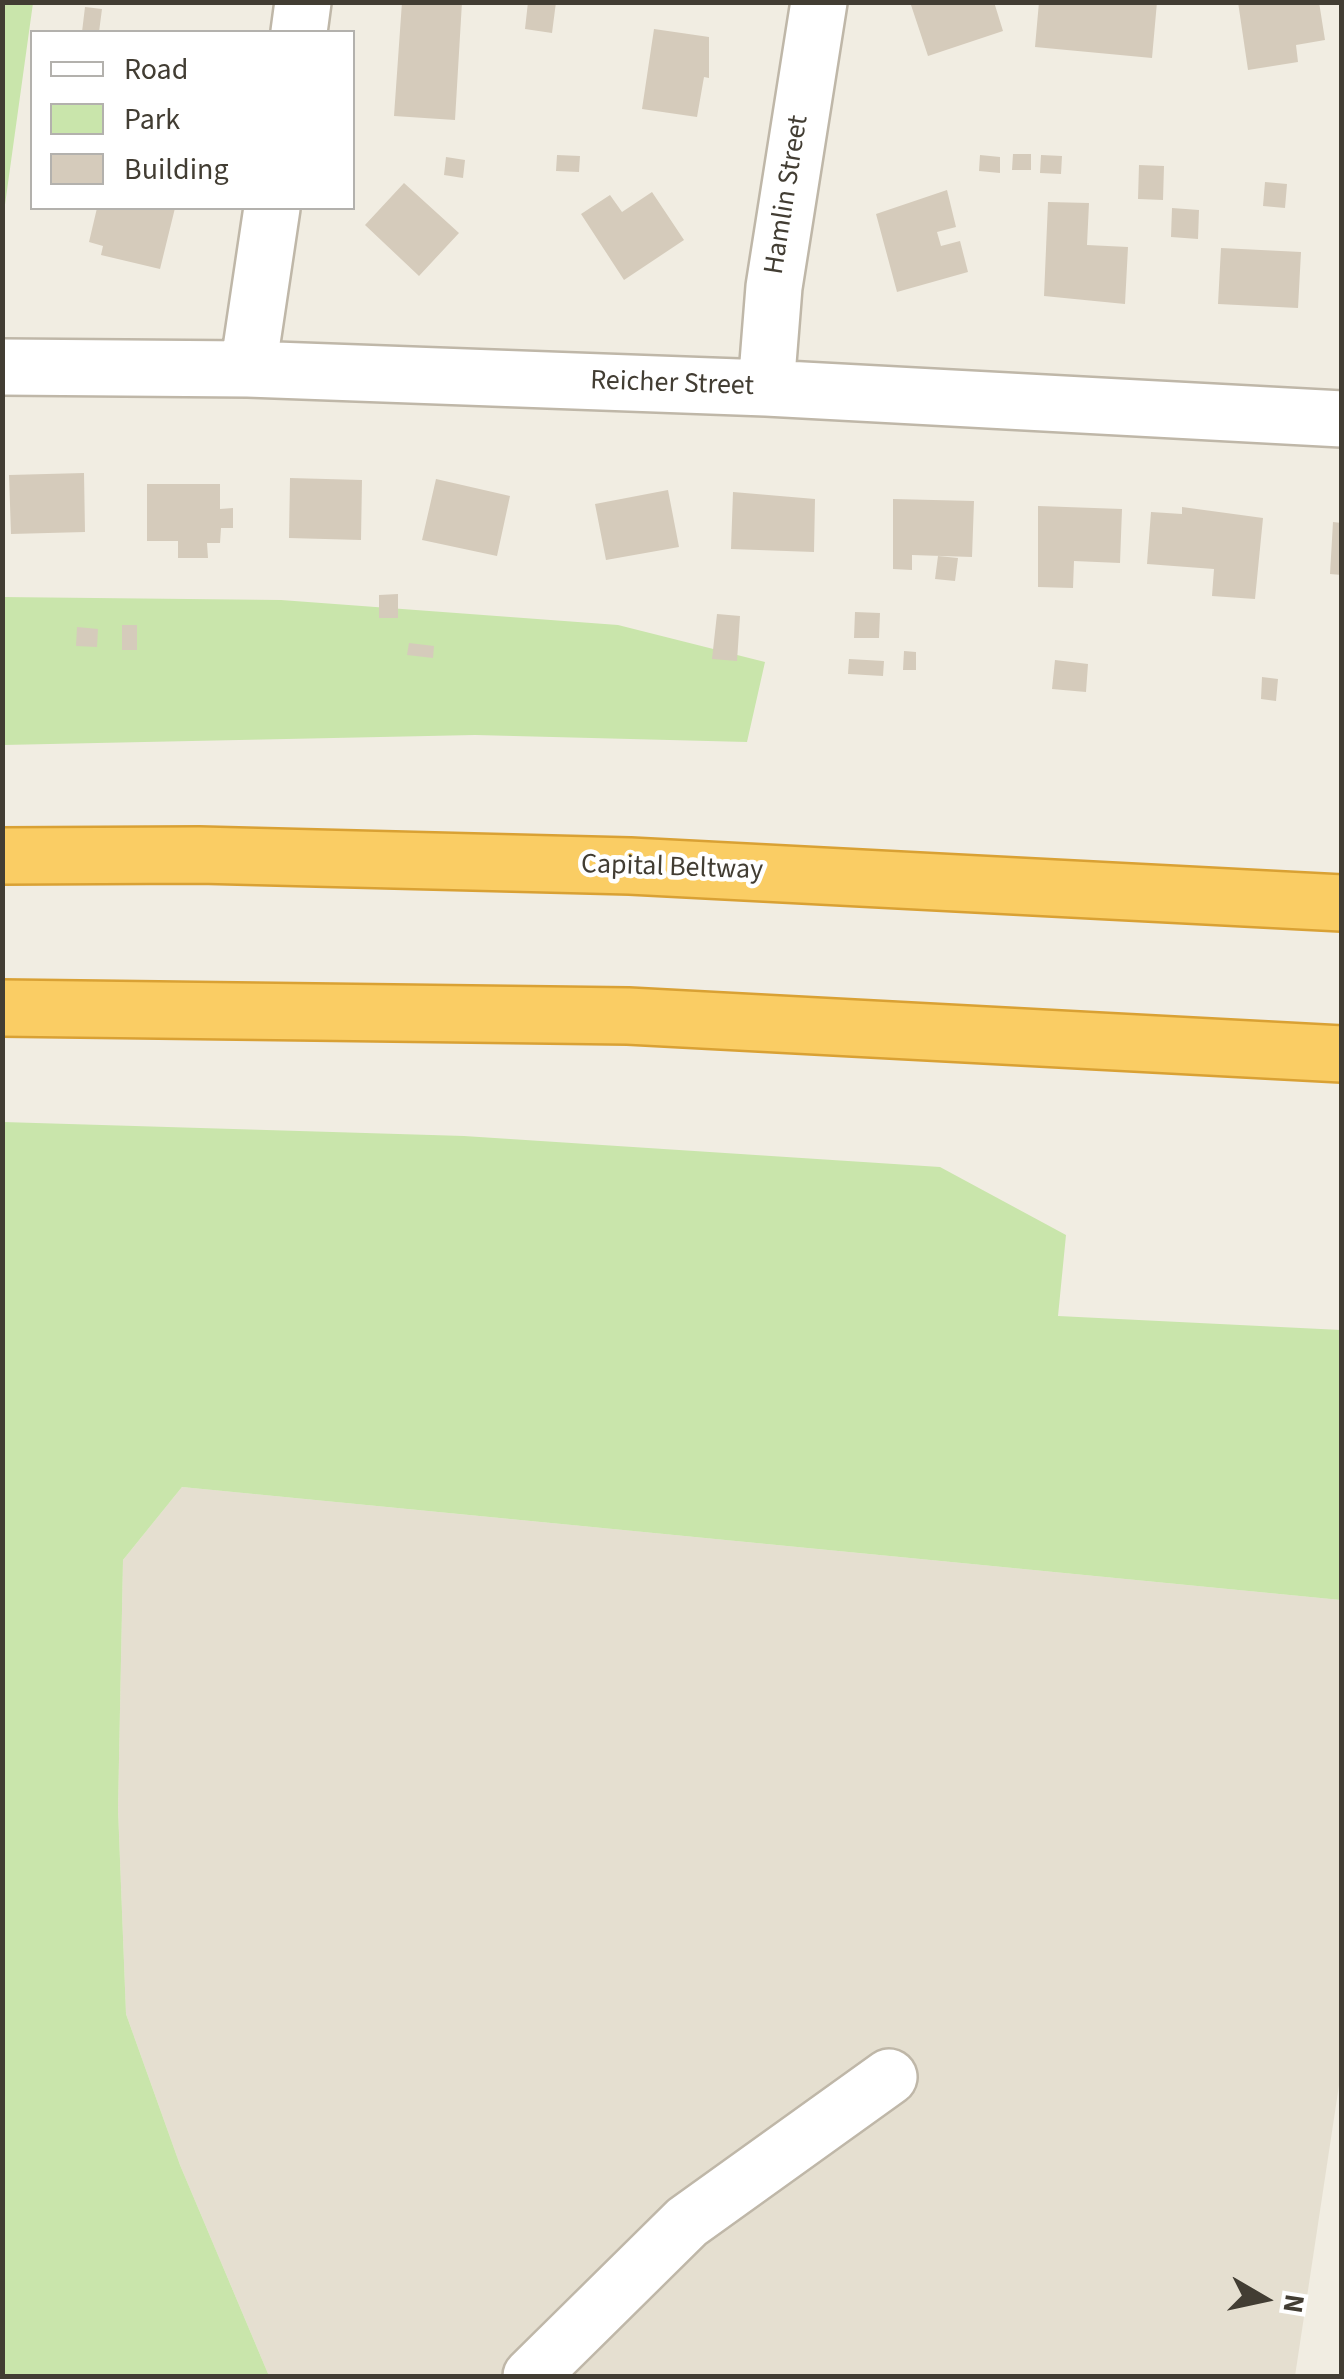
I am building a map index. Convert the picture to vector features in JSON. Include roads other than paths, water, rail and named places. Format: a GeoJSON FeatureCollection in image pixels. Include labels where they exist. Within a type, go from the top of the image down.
{"type":"FeatureCollection","features":[{"type":"Feature","properties":{"kind":"highway","name":"Capital Beltway"},"geometry":{"type":"LineString","coordinates":[[2,856],[200,855],[630,866],[1342,904]]}},
{"type":"Feature","properties":{"kind":"highway"},"geometry":{"type":"LineString","coordinates":[[2,1008],[628,1016],[1342,1054]]}},
{"type":"Feature","properties":{"kind":"street"},"geometry":{"type":"LineString","coordinates":[[299,30],[303,2]]}},
{"type":"Feature","properties":{"kind":"street","name":"Hamlin Street"},"geometry":{"type":"LineString","coordinates":[[766,388],[774,287],[818,2]]}},
{"type":"Feature","properties":{"kind":"street"},"geometry":{"type":"LineString","coordinates":[[248,369],[272,210]]}},
{"type":"Feature","properties":{"kind":"street","name":"Reicher Street"},"geometry":{"type":"LineString","coordinates":[[2,367],[248,369],[766,388],[1342,419]]}},
{"type":"Feature","properties":{"kind":"street"},"geometry":{"type":"LineString","coordinates":[[532,2376],[688,2222],[890,2077]]}}]}
